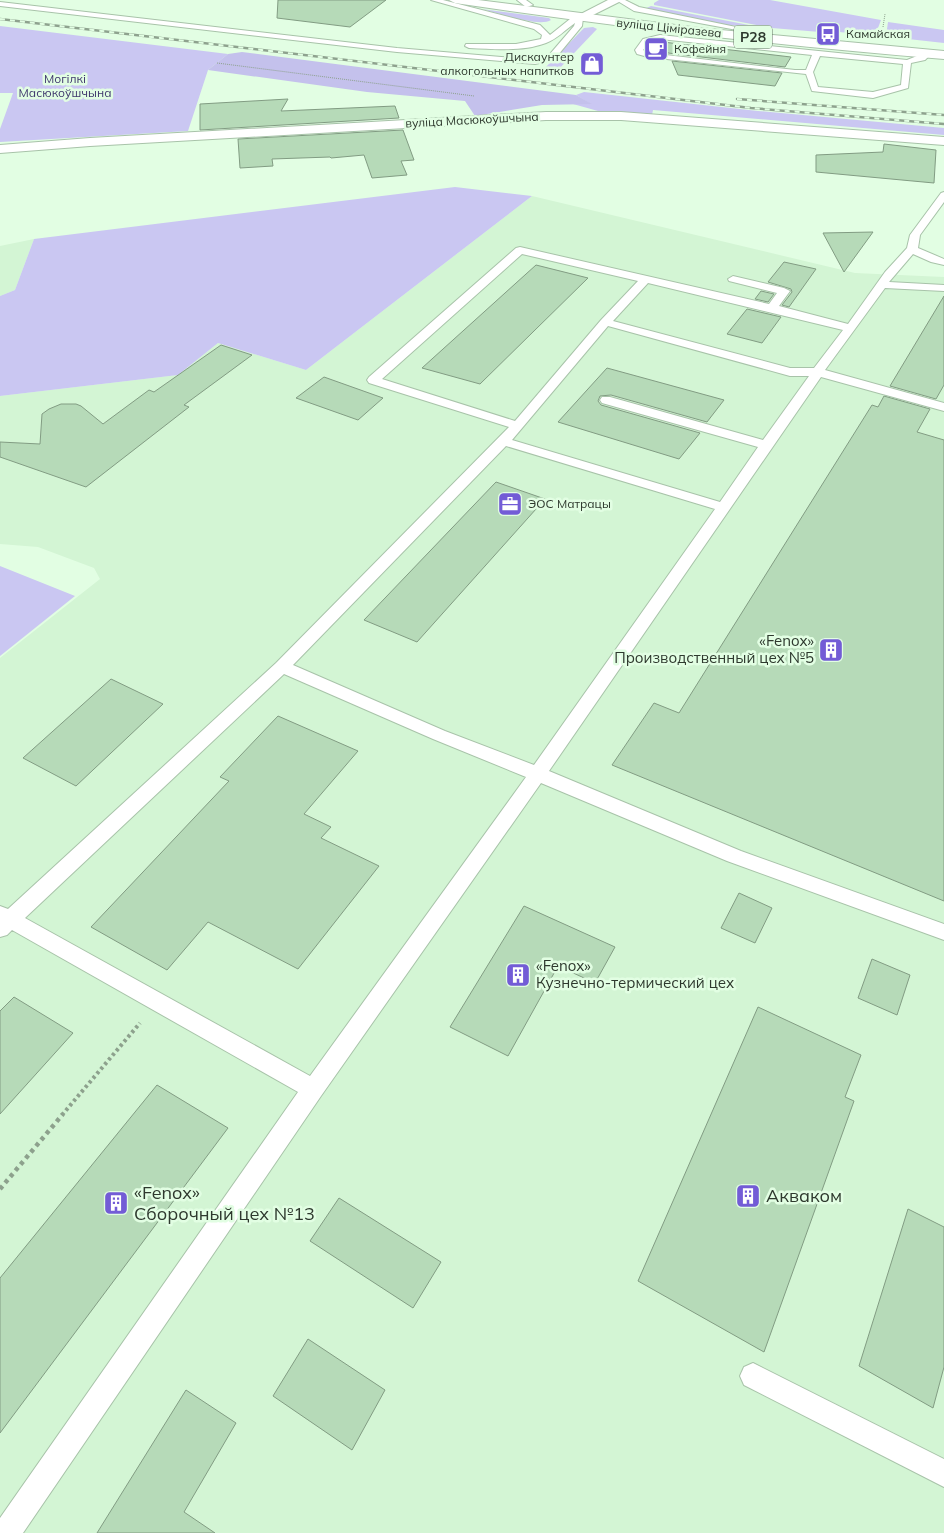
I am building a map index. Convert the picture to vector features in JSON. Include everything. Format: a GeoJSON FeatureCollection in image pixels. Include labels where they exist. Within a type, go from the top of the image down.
{"type":"FeatureCollection","features":[{"type":"Feature","properties":{"kind":"main road","name":"вуліца Ціміразева"},"geometry":{"type":"LineString","coordinates":[[455,0],[944,55]]}},
{"type":"Feature","properties":{"kind":"main road","name":"вуліца Ціміразева"},"geometry":{"type":"LineString","coordinates":[[499,0],[524,1],[583,15],[737,28],[825,39],[944,48]]}},
{"type":"Feature","properties":{"kind":"main road"},"geometry":{"type":"LineString","coordinates":[[583,15],[618,0]]}},
{"type":"Feature","properties":{"kind":"main road","name":"вуліца Масюкоўшчына"},"geometry":{"type":"LineString","coordinates":[[0,149],[546,116],[621,116],[944,142]]}},
{"type":"Feature","properties":{"kind":"lane"},"geometry":{"type":"LineString","coordinates":[[18,6],[30,0]]}},
{"type":"Feature","properties":{"kind":"lane"},"geometry":{"type":"LineString","coordinates":[[434,0],[537,27],[546,34],[545,41]]}},
{"type":"Feature","properties":{"kind":"lane"},"geometry":{"type":"LineString","coordinates":[[618,0],[637,9],[737,28]]}},
{"type":"Feature","properties":{"kind":"lane"},"geometry":{"type":"LineString","coordinates":[[0,4],[444,55],[532,57],[564,40],[578,26],[583,15]]}},
{"type":"Feature","properties":{"kind":"lane"},"geometry":{"type":"LineString","coordinates":[[465,46],[519,46],[545,41],[583,15]]}},
{"type":"Feature","properties":{"kind":"lane"},"geometry":{"type":"LineString","coordinates":[[809,72],[648,55],[639,50],[646,41],[660,37],[907,62],[922,58],[927,54]]}},
{"type":"Feature","properties":{"kind":"lane"},"geometry":{"type":"LineString","coordinates":[[353,45],[405,41]]}},
{"type":"Feature","properties":{"kind":"lane"},"geometry":{"type":"LineString","coordinates":[[817,53],[809,72],[815,89],[873,95],[905,86],[907,62]]}},
{"type":"Feature","properties":{"kind":"lane"},"geometry":{"type":"LineString","coordinates":[[6,1533],[313,1089],[538,774],[766,445],[889,274],[912,249],[915,235],[944,195]]}},
{"type":"Feature","properties":{"kind":"lane"},"geometry":{"type":"LineString","coordinates":[[912,249],[935,260],[944,262]]}},
{"type":"Feature","properties":{"kind":"lane"},"geometry":{"type":"LineString","coordinates":[[518,426],[373,380],[520,250],[772,308],[850,328]]}},
{"type":"Feature","properties":{"kind":"lane"},"geometry":{"type":"LineString","coordinates":[[313,1089],[158,1001],[3,921],[282,666],[518,426],[605,322],[646,279]]}},
{"type":"Feature","properties":{"kind":"lane"},"geometry":{"type":"LineString","coordinates":[[733,279],[784,291],[772,308]]}},
{"type":"Feature","properties":{"kind":"lane"},"geometry":{"type":"LineString","coordinates":[[882,285],[944,288]]}},
{"type":"Feature","properties":{"kind":"lane"},"geometry":{"type":"LineString","coordinates":[[605,322],[790,372],[818,372],[944,408]]}},
{"type":"Feature","properties":{"kind":"lane"},"geometry":{"type":"LineString","coordinates":[[606,400],[766,445]]}},
{"type":"Feature","properties":{"kind":"lane"},"geometry":{"type":"LineString","coordinates":[[503,441],[723,507]]}},
{"type":"Feature","properties":{"kind":"lane"},"geometry":{"type":"LineString","coordinates":[[282,666],[439,735],[734,856],[944,932]]}},
{"type":"Feature","properties":{"kind":"lane"},"geometry":{"type":"LineString","coordinates":[[753,1376],[944,1473]]}},
{"type":"Feature","properties":{"kind":"path"},"geometry":{"type":"LineString","coordinates":[[217,63],[481,97]]}},
{"type":"Feature","properties":{"kind":"path"},"geometry":{"type":"LineString","coordinates":[[0,1189],[158,1001]]}},
{"type":"Feature","properties":{"kind":"shaded area"},"geometry":{"type":"Polygon","coordinates":[[[242,52],[576,95],[592,104],[542,105],[475,116],[465,101],[367,92],[208,70],[228,54],[242,52]]]}},
{"type":"Feature","properties":{"kind":"shaded area"},"geometry":{"type":"Polygon","coordinates":[[[532,196],[855,273],[944,277],[944,1533],[0,1533],[0,658],[100,579],[94,568],[38,547],[0,544],[0,396],[178,375],[218,343],[306,370],[532,196]]]}},
{"type":"Feature","properties":{"kind":"shaded area"},"geometry":{"type":"Polygon","coordinates":[[[34,239],[15,290],[0,296],[0,246],[34,239]]]}},
{"type":"Feature","properties":{"kind":"green space"},"geometry":{"type":"Polygon","coordinates":[[[659,0],[770,0],[881,20],[875,36],[822,30],[820,32],[772,28],[654,5],[659,0]]]}},
{"type":"Feature","properties":{"kind":"green space"},"geometry":{"type":"Polygon","coordinates":[[[651,6],[759,27],[724,25],[644,9],[651,6]]]}},
{"type":"Feature","properties":{"kind":"green space"},"geometry":{"type":"Polygon","coordinates":[[[481,9],[549,18],[551,20],[545,22],[528,21],[481,9]]]}},
{"type":"Feature","properties":{"kind":"green space"},"geometry":{"type":"Polygon","coordinates":[[[888,22],[944,30],[944,43],[886,36],[888,22]]]}},
{"type":"Feature","properties":{"kind":"green space","name":"Могілкі Масюкоўшчына"},"geometry":{"type":"Polygon","coordinates":[[[0,26],[228,54],[208,70],[188,131],[0,142],[0,129],[13,93],[0,93],[0,26]]]}},
{"type":"Feature","properties":{"kind":"green space"},"geometry":{"type":"Polygon","coordinates":[[[593,27],[597,29],[557,71],[544,69],[584,28],[593,27]]]}},
{"type":"Feature","properties":{"kind":"green space"},"geometry":{"type":"Polygon","coordinates":[[[584,92],[758,111],[944,128],[944,135],[653,110],[652,115],[598,111],[573,104],[591,104],[576,95],[584,92]]]}},
{"type":"Feature","properties":{"kind":"green space"},"geometry":{"type":"Polygon","coordinates":[[[455,187],[532,196],[306,370],[218,343],[178,375],[0,396],[0,296],[15,290],[34,239],[455,187]]]}},
{"type":"Feature","properties":{"kind":"green space"},"geometry":{"type":"Polygon","coordinates":[[[0,566],[75,596],[0,656],[0,566]]]}},
{"type":"Feature","properties":{"kind":"building"},"geometry":{"type":"Polygon","coordinates":[[[278,0],[386,0],[350,27],[277,18],[278,0]]]}},
{"type":"Feature","properties":{"kind":"building"},"geometry":{"type":"Polygon","coordinates":[[[663,42],[791,57],[785,67],[668,53],[663,42]]]}},
{"type":"Feature","properties":{"kind":"building"},"geometry":{"type":"Polygon","coordinates":[[[672,61],[782,73],[775,86],[678,75],[672,61]]]}},
{"type":"Feature","properties":{"kind":"building"},"geometry":{"type":"Polygon","coordinates":[[[288,99],[281,111],[395,106],[399,118],[200,130],[200,104],[288,99]]]}},
{"type":"Feature","properties":{"kind":"building"},"geometry":{"type":"Polygon","coordinates":[[[403,130],[414,160],[401,161],[407,175],[372,178],[364,155],[331,158],[272,159],[273,166],[240,168],[238,139],[403,130]]]}},
{"type":"Feature","properties":{"kind":"building"},"geometry":{"type":"Polygon","coordinates":[[[884,144],[936,150],[934,183],[816,172],[816,155],[883,152],[884,144]]]}},
{"type":"Feature","properties":{"kind":"building"},"geometry":{"type":"Polygon","coordinates":[[[873,232],[844,272],[823,233],[873,232]]]}},
{"type":"Feature","properties":{"kind":"building"},"geometry":{"type":"Polygon","coordinates":[[[784,262],[816,269],[789,307],[782,305],[792,292],[791,289],[768,282],[784,262]]]}},
{"type":"Feature","properties":{"kind":"building"},"geometry":{"type":"Polygon","coordinates":[[[536,265],[588,278],[480,384],[422,368],[536,265]]]}},
{"type":"Feature","properties":{"kind":"building"},"geometry":{"type":"Polygon","coordinates":[[[761,291],[774,294],[768,302],[755,299],[761,291]]]}},
{"type":"Feature","properties":{"kind":"building"},"geometry":{"type":"Polygon","coordinates":[[[944,296],[944,385],[936,399],[890,386],[944,296]]]}},
{"type":"Feature","properties":{"kind":"building"},"geometry":{"type":"Polygon","coordinates":[[[747,309],[781,317],[762,343],[727,334],[747,309]]]}},
{"type":"Feature","properties":{"kind":"building"},"geometry":{"type":"Polygon","coordinates":[[[221,345],[252,355],[184,405],[189,407],[86,487],[0,457],[0,442],[40,444],[42,414],[49,409],[61,404],[76,404],[103,424],[149,390],[154,392],[221,345]]]}},
{"type":"Feature","properties":{"kind":"building"},"geometry":{"type":"Polygon","coordinates":[[[607,368],[724,400],[707,422],[611,395],[600,396],[598,401],[601,405],[700,433],[679,459],[558,422],[607,368]]]}},
{"type":"Feature","properties":{"kind":"building"},"geometry":{"type":"Polygon","coordinates":[[[324,377],[383,398],[358,420],[296,398],[324,377]]]}},
{"type":"Feature","properties":{"kind":"building","name":"«Fenox» Производственный цех №5"},"geometry":{"type":"Polygon","coordinates":[[[884,396],[930,409],[917,432],[944,440],[944,901],[612,765],[654,703],[679,713],[872,405],[878,407],[884,396]]]}},
{"type":"Feature","properties":{"kind":"building"},"geometry":{"type":"Polygon","coordinates":[[[496,482],[545,499],[417,642],[364,620],[496,482]]]}},
{"type":"Feature","properties":{"kind":"building"},"geometry":{"type":"Polygon","coordinates":[[[111,679],[163,704],[76,786],[23,758],[111,679]]]}},
{"type":"Feature","properties":{"kind":"building"},"geometry":{"type":"Polygon","coordinates":[[[278,716],[358,751],[304,814],[331,827],[321,838],[379,866],[298,969],[208,922],[167,970],[91,927],[229,781],[220,777],[278,716]]]}},
{"type":"Feature","properties":{"kind":"building"},"geometry":{"type":"Polygon","coordinates":[[[739,893],[772,908],[755,943],[721,928],[739,893]]]}},
{"type":"Feature","properties":{"kind":"building","name":"«Fenox» Кузнечно-термический цех"},"geometry":{"type":"Polygon","coordinates":[[[524,906],[615,947],[595,983],[558,966],[508,1056],[450,1027],[524,906]]]}},
{"type":"Feature","properties":{"kind":"building"},"geometry":{"type":"Polygon","coordinates":[[[872,959],[910,975],[897,1015],[858,998],[872,959]]]}},
{"type":"Feature","properties":{"kind":"building"},"geometry":{"type":"Polygon","coordinates":[[[14,997],[73,1033],[0,1114],[0,1011],[14,997]]]}},
{"type":"Feature","properties":{"kind":"building","name":"Акваком"},"geometry":{"type":"Polygon","coordinates":[[[758,1007],[861,1055],[845,1097],[854,1101],[764,1352],[638,1281],[758,1007]]]}},
{"type":"Feature","properties":{"kind":"building","name":"«Fenox» Сборочный цех №13"},"geometry":{"type":"Polygon","coordinates":[[[157,1085],[228,1128],[0,1433],[0,1278],[157,1085]]]}},
{"type":"Feature","properties":{"kind":"building"},"geometry":{"type":"Polygon","coordinates":[[[339,1198],[441,1262],[413,1308],[310,1241],[339,1198]]]}},
{"type":"Feature","properties":{"kind":"building"},"geometry":{"type":"Polygon","coordinates":[[[908,1209],[944,1227],[944,1367],[933,1408],[859,1366],[908,1209]]]}},
{"type":"Feature","properties":{"kind":"building"},"geometry":{"type":"Polygon","coordinates":[[[308,1339],[385,1390],[352,1450],[273,1396],[308,1339]]]}},
{"type":"Feature","properties":{"kind":"building"},"geometry":{"type":"Polygon","coordinates":[[[186,1390],[236,1423],[184,1512],[215,1533],[97,1533],[186,1390]]]}},
{"type":"Feature","properties":{"kind":"railway"},"geometry":{"type":"LineString","coordinates":[[0,19],[751,108],[944,124]]}},
{"type":"Feature","properties":{"kind":"railway"},"geometry":{"type":"LineString","coordinates":[[737,99],[944,115]]}},
{"type":"Feature","properties":{"kind":"place","name":"Камайская"},"geometry":{"type":"Point","coordinates":[828,34]}},
{"type":"Feature","properties":{"kind":"place","name":"Кофейня"},"geometry":{"type":"Point","coordinates":[656,49]}},
{"type":"Feature","properties":{"kind":"place","name":"Дискаунтер алкогольных напитков"},"geometry":{"type":"Point","coordinates":[592,64]}},
{"type":"Feature","properties":{"kind":"place","name":"ЭОС Матрацы"},"geometry":{"type":"Point","coordinates":[510,504]}},
{"type":"Feature","properties":{"kind":"place","name":"«Fenox» Производственный цех №5"},"geometry":{"type":"Point","coordinates":[831,650]}},
{"type":"Feature","properties":{"kind":"place","name":"«Fenox» Кузнечно-термический цех"},"geometry":{"type":"Point","coordinates":[518,975]}},
{"type":"Feature","properties":{"kind":"place","name":"Акваком"},"geometry":{"type":"Point","coordinates":[748,1196]}},
{"type":"Feature","properties":{"kind":"place","name":"«Fenox» Сборочный цех №13"},"geometry":{"type":"Point","coordinates":[116,1203]}}]}
